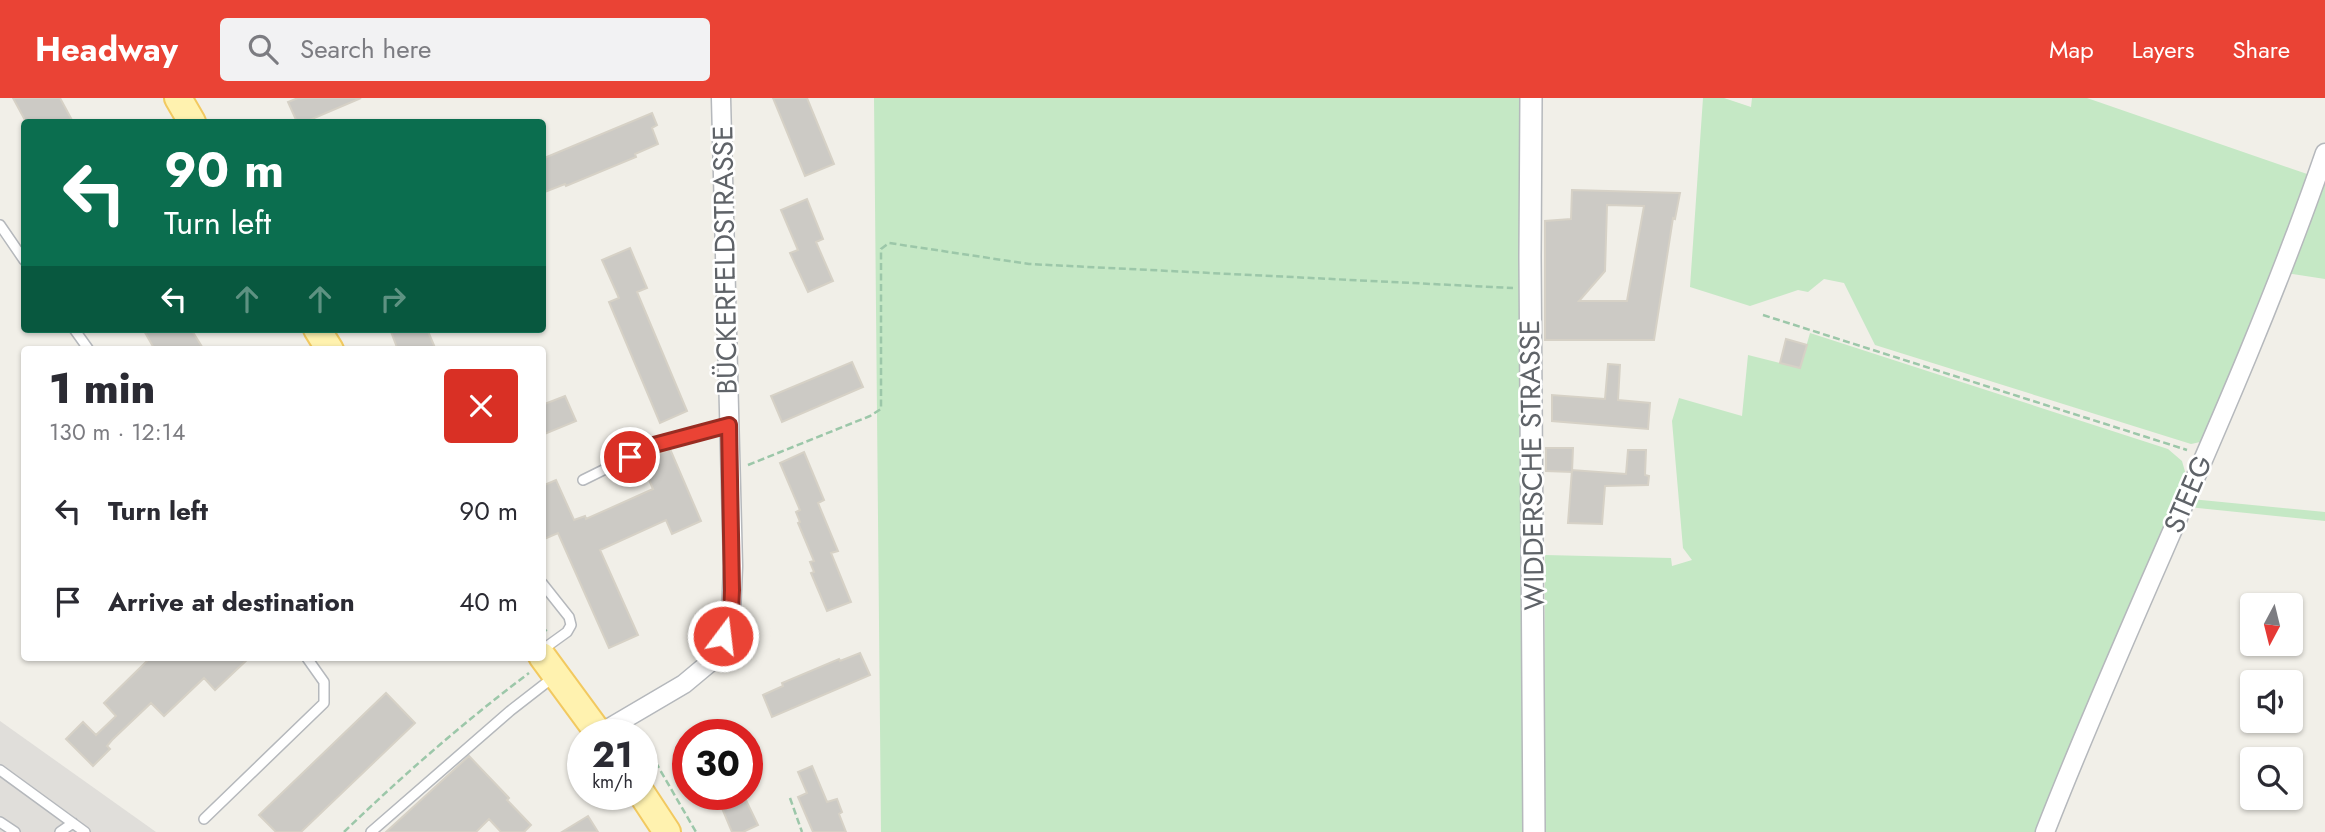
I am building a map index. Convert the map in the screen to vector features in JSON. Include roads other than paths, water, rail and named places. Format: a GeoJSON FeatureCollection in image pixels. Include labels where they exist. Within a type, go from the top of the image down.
{"type":"FeatureCollection","features":[{"type":"Feature","properties":{"kind":"main road"},"geometry":{"type":"LineString","coordinates":[[178,98],[189,119]]}},
{"type":"Feature","properties":{"kind":"main road"},"geometry":{"type":"LineString","coordinates":[[547,661],[589,719]]}},
{"type":"Feature","properties":{"kind":"main road"},"geometry":{"type":"LineString","coordinates":[[653,810],[667,832]]}},
{"type":"Feature","properties":{"kind":"street","name":"BÜCKERFELDSTRASSE"},"geometry":{"type":"LineString","coordinates":[[625,719],[684,684],[714,659],[731,614],[733,566],[721,98]]}},
{"type":"Feature","properties":{"kind":"street","name":"WIDDERSCHE STRASSE"},"geometry":{"type":"LineString","coordinates":[[1531,98],[1534,832]]}},
{"type":"Feature","properties":{"kind":"street","name":"STEEG"},"geometry":{"type":"LineString","coordinates":[[2045,832],[2076,752],[2268,306],[2325,153]]}},
{"type":"Feature","properties":{"kind":"lane"},"geometry":{"type":"LineString","coordinates":[[0,225],[21,256]]}},
{"type":"Feature","properties":{"kind":"lane"},"geometry":{"type":"LineString","coordinates":[[583,480],[654,445],[729,425]]}},
{"type":"Feature","properties":{"kind":"lane"},"geometry":{"type":"LineString","coordinates":[[371,832],[510,711],[547,661],[571,625],[569,617],[546,588]]}},
{"type":"Feature","properties":{"kind":"lane"},"geometry":{"type":"LineString","coordinates":[[204,819],[324,703],[324,682],[309,661]]}},
{"type":"Feature","properties":{"kind":"lane"},"geometry":{"type":"LineString","coordinates":[[0,770],[85,832]]}},
{"type":"Feature","properties":{"kind":"lane"},"geometry":{"type":"LineString","coordinates":[[0,822],[15,832]]}},
{"type":"Feature","properties":{"kind":"lane"},"geometry":{"type":"LineString","coordinates":[[60,832],[73,823]]}}]}
